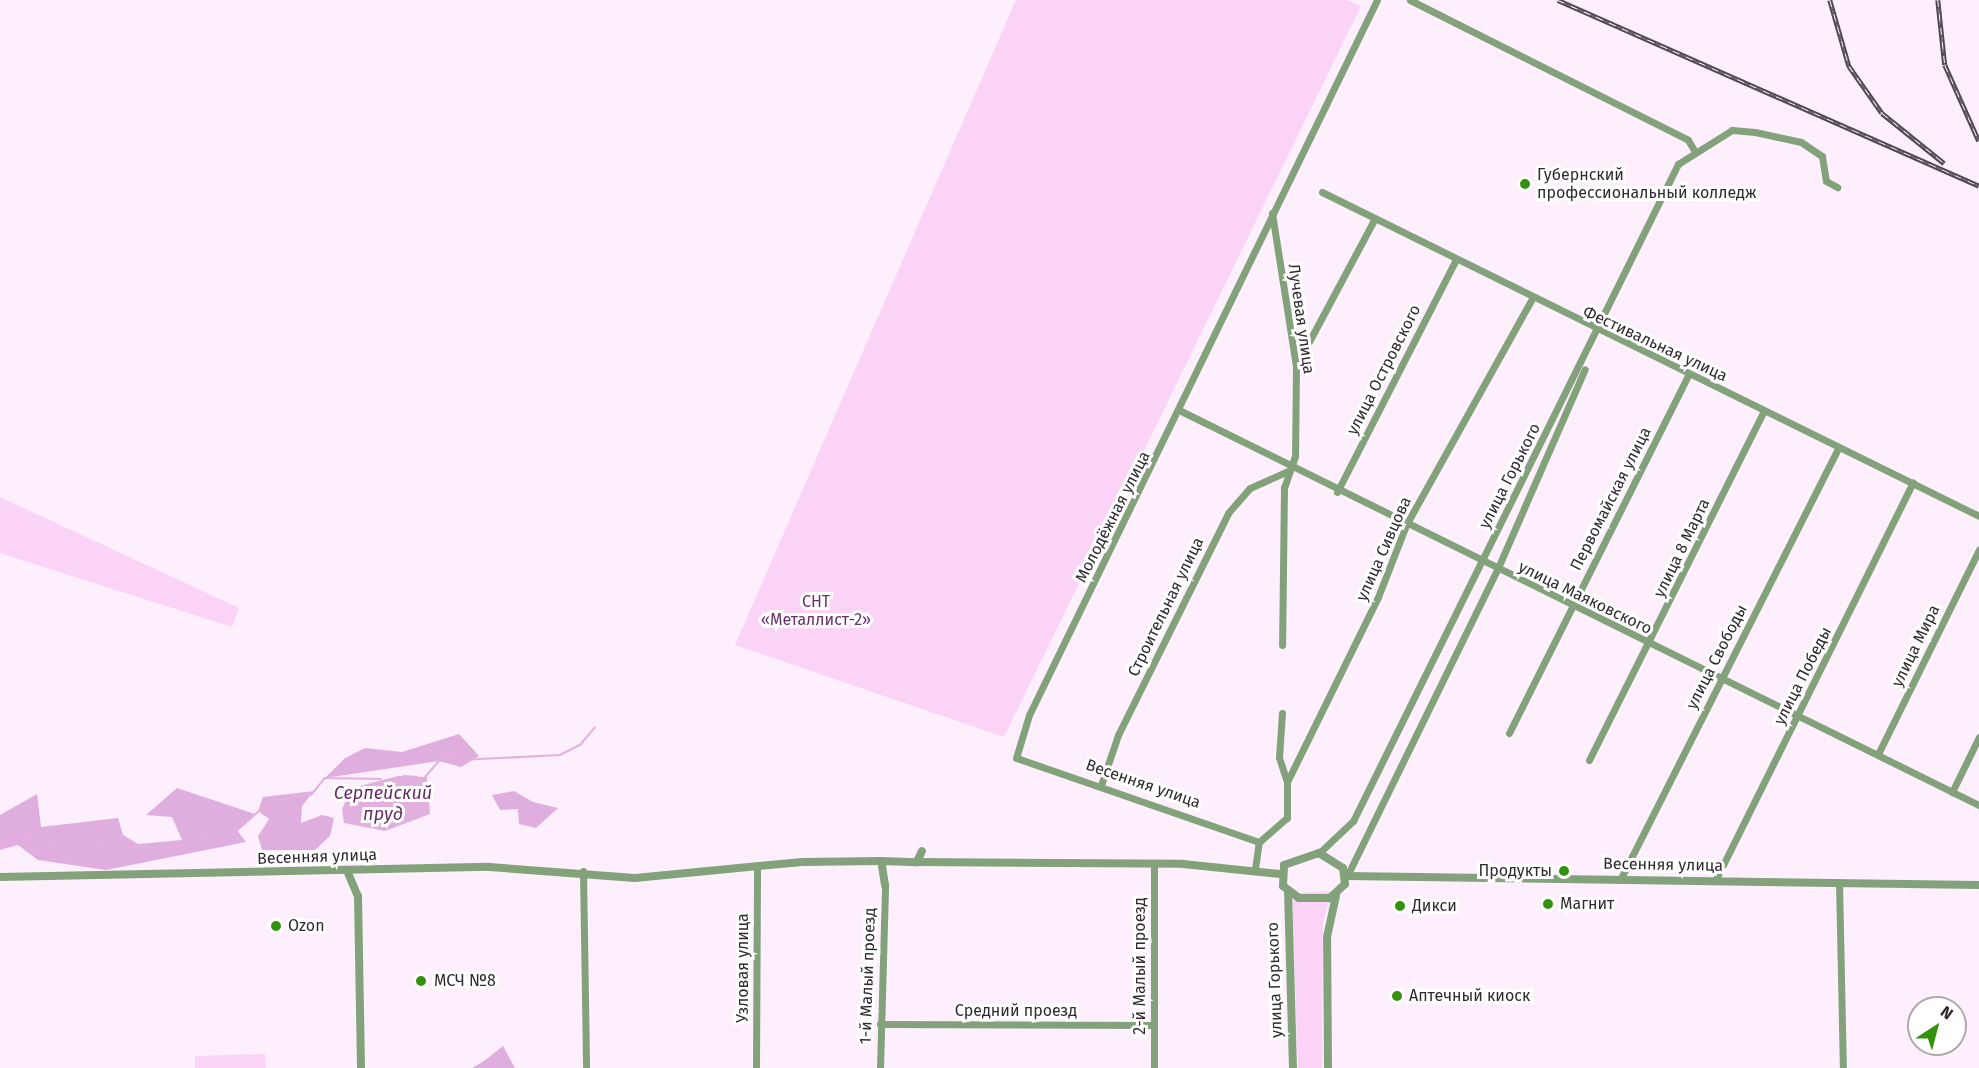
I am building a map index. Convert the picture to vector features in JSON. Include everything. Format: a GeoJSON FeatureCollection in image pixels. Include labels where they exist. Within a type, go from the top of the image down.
{"type":"FeatureCollection","features":[{"type":"Feature","properties":{"kind":"street","name":"Молодёжная улица"},"geometry":{"type":"LineString","coordinates":[[1016,758],[1029,715],[1181,411],[1239,290],[1272,211],[1377,0]]}},
{"type":"Feature","properties":{"kind":"street"},"geometry":{"type":"LineString","coordinates":[[1410,0],[1688,140],[1694,150]]}},
{"type":"Feature","properties":{"kind":"street"},"geometry":{"type":"LineString","coordinates":[[1598,333],[1678,164],[1694,150],[1732,130],[1801,142],[1822,156],[1826,181],[1837,187]]}},
{"type":"Feature","properties":{"kind":"street","name":"Фестивальная улица"},"geometry":{"type":"LineString","coordinates":[[1322,192],[1598,333],[1689,374],[1979,516]]}},
{"type":"Feature","properties":{"kind":"street","name":"Лучевая улица"},"geometry":{"type":"LineString","coordinates":[[1272,211],[1296,366],[1290,470],[1284,488],[1282,645]]}},
{"type":"Feature","properties":{"kind":"street"},"geometry":{"type":"LineString","coordinates":[[1296,366],[1374,220]]}},
{"type":"Feature","properties":{"kind":"street","name":"улица Островского"},"geometry":{"type":"LineString","coordinates":[[1337,492],[1455,261]]}},
{"type":"Feature","properties":{"kind":"street","name":"улица Сивцова"},"geometry":{"type":"LineString","coordinates":[[1287,782],[1378,597],[1406,525],[1532,300]]}},
{"type":"Feature","properties":{"kind":"street","name":"улица Горького"},"geometry":{"type":"LineString","coordinates":[[1319,853],[1353,821],[1598,333]]}},
{"type":"Feature","properties":{"kind":"street","name":"улица Горького"},"geometry":{"type":"LineString","coordinates":[[1347,876],[1559,438],[1598,333]]}},
{"type":"Feature","properties":{"kind":"street","name":"Первомайская улица"},"geometry":{"type":"LineString","coordinates":[[1509,733],[1689,374]]}},
{"type":"Feature","properties":{"kind":"street","name":"улица Маяковского"},"geometry":{"type":"LineString","coordinates":[[1181,411],[1290,470],[1979,805]]}},
{"type":"Feature","properties":{"kind":"street","name":"улица 8 Марта"},"geometry":{"type":"LineString","coordinates":[[1589,760],[1764,411]]}},
{"type":"Feature","properties":{"kind":"street","name":"улица Свободы"},"geometry":{"type":"LineString","coordinates":[[1620,879],[1839,447]]}},
{"type":"Feature","properties":{"kind":"street","name":"Строительная улица"},"geometry":{"type":"LineString","coordinates":[[1101,785],[1118,735],[1228,513],[1250,488],[1290,470]]}},
{"type":"Feature","properties":{"kind":"street","name":"улица Победы"},"geometry":{"type":"LineString","coordinates":[[1715,881],[1913,483]]}},
{"type":"Feature","properties":{"kind":"street","name":"улица Мира"},"geometry":{"type":"LineString","coordinates":[[1878,754],[1979,550]]}},
{"type":"Feature","properties":{"kind":"street"},"geometry":{"type":"LineString","coordinates":[[1255,869],[1259,842],[1287,818],[1287,782],[1279,757],[1282,713]]}},
{"type":"Feature","properties":{"kind":"street"},"geometry":{"type":"LineString","coordinates":[[1952,792],[1979,737]]}},
{"type":"Feature","properties":{"kind":"street","name":"Весенняя улица"},"geometry":{"type":"LineString","coordinates":[[1016,758],[1101,785],[1259,842]]}},
{"type":"Feature","properties":{"kind":"street"},"geometry":{"type":"LineString","coordinates":[[917,862],[922,851]]}},
{"type":"Feature","properties":{"kind":"street"},"geometry":{"type":"LineString","coordinates":[[1328,1068],[1327,937],[1336,896],[1347,876],[1336,860],[1319,853],[1296,857],[1280,874],[1288,890],[1310,900],[1336,896]]}},
{"type":"Feature","properties":{"kind":"street"},"geometry":{"type":"LineString","coordinates":[[881,861],[885,885]]}},
{"type":"Feature","properties":{"kind":"street","name":"Весенняя улица"},"geometry":{"type":"LineString","coordinates":[[0,876],[348,873],[489,867],[583,872],[635,878],[881,861],[1154,864],[1255,869],[1280,874]]}},
{"type":"Feature","properties":{"kind":"street","name":"2-й Малый проезд"},"geometry":{"type":"LineString","coordinates":[[1154,864],[1154,1068]]}},
{"type":"Feature","properties":{"kind":"street","name":"Узловая улица"},"geometry":{"type":"LineString","coordinates":[[756,1068],[757,869]]}},
{"type":"Feature","properties":{"kind":"street"},"geometry":{"type":"LineString","coordinates":[[583,872],[586,1068]]}},
{"type":"Feature","properties":{"kind":"street"},"geometry":{"type":"LineString","coordinates":[[348,873],[358,896],[360,1068]]}},
{"type":"Feature","properties":{"kind":"street","name":"Весенняя улица"},"geometry":{"type":"LineString","coordinates":[[1347,876],[1979,885]]}},
{"type":"Feature","properties":{"kind":"street"},"geometry":{"type":"LineString","coordinates":[[1839,882],[1843,1068]]}},
{"type":"Feature","properties":{"kind":"street","name":"1-й Малый проезд"},"geometry":{"type":"LineString","coordinates":[[880,1068],[885,885]]}},
{"type":"Feature","properties":{"kind":"street","name":"улица Горького"},"geometry":{"type":"LineString","coordinates":[[1288,890],[1293,1068]]}},
{"type":"Feature","properties":{"kind":"street","name":"Средний проезд"},"geometry":{"type":"LineString","coordinates":[[880,1024],[1153,1025]]}},
{"type":"Feature","properties":{"kind":"green space","name":"СНТ «Металлист-2»"},"geometry":{"type":"Polygon","coordinates":[[[1016,0],[1347,0],[1361,6],[1004,737],[735,645],[1016,0]]]}},
{"type":"Feature","properties":{"kind":"green space"},"geometry":{"type":"Polygon","coordinates":[[[0,497],[239,608],[232,627],[0,553],[0,497]]]}},
{"type":"Feature","properties":{"kind":"green space"},"geometry":{"type":"Polygon","coordinates":[[[1332,891],[1323,922],[1322,1068],[1298,1068],[1292,893],[1332,891]]]}},
{"type":"Feature","properties":{"kind":"green space"},"geometry":{"type":"Polygon","coordinates":[[[265,1054],[266,1068],[195,1068],[195,1056],[265,1054]]]}},
{"type":"Feature","properties":{"kind":"shaded area"},"geometry":{"type":"Polygon","coordinates":[[[459,734],[479,756],[461,767],[439,761],[325,778],[345,758],[365,748],[402,752],[459,734]]]}},
{"type":"Feature","properties":{"kind":"shaded area"},"geometry":{"type":"Polygon","coordinates":[[[177,788],[255,814],[237,830],[246,842],[106,870],[38,860],[18,845],[0,850],[0,815],[37,794],[41,827],[118,818],[123,835],[138,844],[182,840],[172,817],[146,815],[177,788]]]}},
{"type":"Feature","properties":{"kind":"shaded area"},"geometry":{"type":"Polygon","coordinates":[[[314,791],[302,806],[301,823],[322,815],[334,818],[330,836],[315,850],[262,850],[258,836],[269,819],[258,811],[263,797],[314,791]]]}},
{"type":"Feature","properties":{"kind":"shaded area"},"geometry":{"type":"Polygon","coordinates":[[[514,791],[533,802],[558,808],[536,828],[519,824],[518,809],[500,810],[492,795],[514,791]]]}},
{"type":"Feature","properties":{"kind":"shaded area"},"geometry":{"type":"Polygon","coordinates":[[[503,1046],[515,1068],[472,1068],[484,1061],[503,1046]]]}},
{"type":"Feature","properties":{"kind":"water","name":"Серпейский пруд"},"geometry":{"type":"Polygon","coordinates":[[[398,776],[427,777],[430,814],[385,831],[344,823],[342,809],[352,788],[398,776]]]}},
{"type":"Feature","properties":{"kind":"waterway"},"geometry":{"type":"LineString","coordinates":[[425,777],[439,761],[560,755],[580,745],[595,727]]}},
{"type":"Feature","properties":{"kind":"waterway"},"geometry":{"type":"LineString","coordinates":[[404,776],[417,777]]}},
{"type":"Feature","properties":{"kind":"waterway"},"geometry":{"type":"LineString","coordinates":[[0,838],[27,840],[66,854],[108,847],[176,847],[233,834],[270,801],[311,795],[325,778],[381,779]]}},
{"type":"Feature","properties":{"kind":"railway"},"geometry":{"type":"LineString","coordinates":[[1558,0],[1979,186]]}},
{"type":"Feature","properties":{"kind":"railway"},"geometry":{"type":"LineString","coordinates":[[1830,0],[1849,66],[1882,113],[1944,163]]}},
{"type":"Feature","properties":{"kind":"railway"},"geometry":{"type":"LineString","coordinates":[[1938,0],[1945,65],[1979,141]]}},
{"type":"Feature","properties":{"kind":"place","name":"Губернский профессиональный колледж"},"geometry":{"type":"Point","coordinates":[1525,184]}},
{"type":"Feature","properties":{"kind":"place","name":"Продукты"},"geometry":{"type":"Point","coordinates":[1564,871]}},
{"type":"Feature","properties":{"kind":"place","name":"Магнит"},"geometry":{"type":"Point","coordinates":[1548,904]}},
{"type":"Feature","properties":{"kind":"place","name":"Дикси"},"geometry":{"type":"Point","coordinates":[1400,906]}},
{"type":"Feature","properties":{"kind":"place","name":"Ozon"},"geometry":{"type":"Point","coordinates":[276,926]}},
{"type":"Feature","properties":{"kind":"place","name":"МСЧ №8"},"geometry":{"type":"Point","coordinates":[421,981]}},
{"type":"Feature","properties":{"kind":"place","name":"Аптечный киоск"},"geometry":{"type":"Point","coordinates":[1397,996]}}]}
